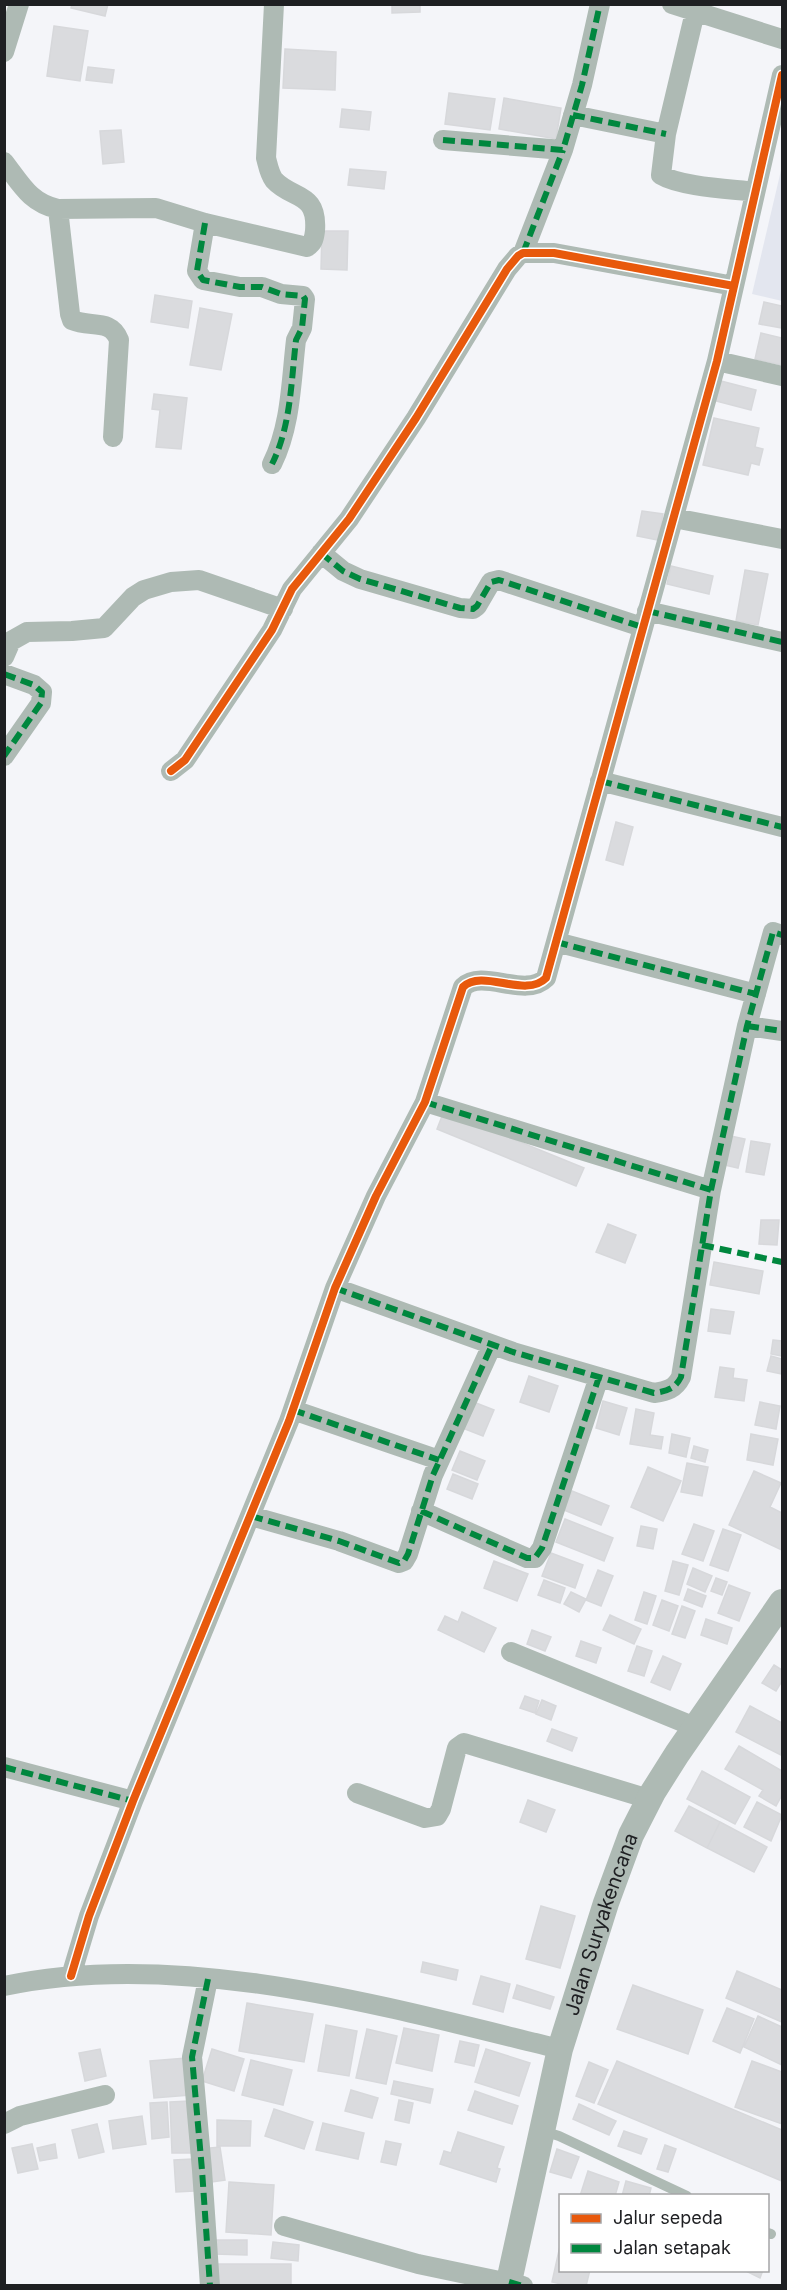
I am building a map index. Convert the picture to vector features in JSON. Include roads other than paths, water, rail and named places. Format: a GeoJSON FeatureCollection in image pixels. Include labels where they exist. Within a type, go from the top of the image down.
{"type":"FeatureCollection","features":[{"type":"Feature","properties":{"kind":"street"},"geometry":{"type":"LineString","coordinates":[[4,52],[19,4]]}},
{"type":"Feature","properties":{"kind":"street"},"geometry":{"type":"LineString","coordinates":[[4,162],[32,198],[45,206],[58,209],[156,208],[205,223],[302,247],[311,244],[314,239],[315,220],[311,205],[302,196],[275,180],[269,171],[266,158],[274,4]]}},
{"type":"Feature","properties":{"kind":"street"},"geometry":{"type":"LineString","coordinates":[[523,253],[563,150],[582,85],[600,4]]}},
{"type":"Feature","properties":{"kind":"street"},"geometry":{"type":"LineString","coordinates":[[672,4],[783,39]]}},
{"type":"Feature","properties":{"kind":"street"},"geometry":{"type":"LineString","coordinates":[[695,12],[666,134],[662,175],[682,182],[755,192]]}},
{"type":"Feature","properties":{"kind":"street"},"geometry":{"type":"LineString","coordinates":[[71,1976],[90,1916],[133,1801],[293,1410],[335,1288],[376,1196],[424,1102],[463,987],[473,981],[534,986],[546,978],[717,361],[783,75]]}},
{"type":"Feature","properties":{"kind":"street"},"geometry":{"type":"LineString","coordinates":[[573,115],[666,134]]}},
{"type":"Feature","properties":{"kind":"street"},"geometry":{"type":"LineString","coordinates":[[443,140],[563,150]]}},
{"type":"Feature","properties":{"kind":"street"},"geometry":{"type":"LineString","coordinates":[[58,209],[72,320],[109,326],[116,331],[119,340],[113,437]]}},
{"type":"Feature","properties":{"kind":"street"},"geometry":{"type":"LineString","coordinates":[[205,223],[197,271],[203,280],[240,287],[262,287],[282,294],[303,296],[305,299],[286,425],[272,464]]}},
{"type":"Feature","properties":{"kind":"street"},"geometry":{"type":"LineString","coordinates":[[171,771],[185,760],[272,630],[292,589],[349,519],[416,418],[507,269],[518,256],[523,253],[554,254],[734,286]]}},
{"type":"Feature","properties":{"kind":"street"},"geometry":{"type":"LineString","coordinates":[[717,361],[783,376]]}},
{"type":"Feature","properties":{"kind":"street"},"geometry":{"type":"LineString","coordinates":[[674,518],[783,539]]}},
{"type":"Feature","properties":{"kind":"street"},"geometry":{"type":"LineString","coordinates":[[321,553],[343,571],[360,579],[460,608],[473,609],[491,582],[499,580],[645,619],[783,642]]}},
{"type":"Feature","properties":{"kind":"street"},"geometry":{"type":"LineString","coordinates":[[4,657],[11,641],[27,632],[104,628],[133,597],[144,590],[171,582],[199,580],[283,609]]}},
{"type":"Feature","properties":{"kind":"street"},"geometry":{"type":"LineString","coordinates":[[4,674],[34,685],[42,692],[41,703],[4,756]]}},
{"type":"Feature","properties":{"kind":"street"},"geometry":{"type":"LineString","coordinates":[[600,781],[783,827]]}},
{"type":"Feature","properties":{"kind":"street"},"geometry":{"type":"LineString","coordinates":[[335,1288],[492,1345],[654,1393],[671,1389],[681,1377],[711,1190],[747,1026],[773,932],[783,935]]}},
{"type":"Feature","properties":{"kind":"street"},"geometry":{"type":"LineString","coordinates":[[556,942],[756,994]]}},
{"type":"Feature","properties":{"kind":"street"},"geometry":{"type":"LineString","coordinates":[[747,1026],[783,1031]]}},
{"type":"Feature","properties":{"kind":"street"},"geometry":{"type":"LineString","coordinates":[[424,1102],[711,1190]]}},
{"type":"Feature","properties":{"kind":"street"},"geometry":{"type":"LineString","coordinates":[[251,1516],[339,1541],[399,1563],[404,1561],[439,1460],[492,1345]]}},
{"type":"Feature","properties":{"kind":"street"},"geometry":{"type":"LineString","coordinates":[[421,1511],[527,1558],[535,1558],[542,1548],[599,1377]]}},
{"type":"Feature","properties":{"kind":"street"},"geometry":{"type":"LineString","coordinates":[[293,1410],[439,1460]]}},
{"type":"Feature","properties":{"kind":"street","name":"Jalan Suryakencana"},"geometry":{"type":"LineString","coordinates":[[513,2284],[541,2130],[560,2049],[606,1903],[631,1835],[649,1799],[695,1727],[783,1602]]}},
{"type":"Feature","properties":{"kind":"street"},"geometry":{"type":"LineString","coordinates":[[511,1652],[695,1727]]}},
{"type":"Feature","properties":{"kind":"street"},"geometry":{"type":"LineString","coordinates":[[357,1793],[425,1818],[437,1816],[441,1809],[457,1748],[464,1743],[649,1799]]}},
{"type":"Feature","properties":{"kind":"street"},"geometry":{"type":"LineString","coordinates":[[4,1767],[133,1801]]}},
{"type":"Feature","properties":{"kind":"street"},"geometry":{"type":"LineString","coordinates":[[4,1986],[71,1976],[125,1974],[208,1979],[282,1987],[394,2008],[560,2049]]}},
{"type":"Feature","properties":{"kind":"street"},"geometry":{"type":"LineString","coordinates":[[208,1979],[192,2057],[210,2286]]}},
{"type":"Feature","properties":{"kind":"street"},"geometry":{"type":"LineString","coordinates":[[4,2124],[20,2116],[105,2095]]}},
{"type":"Feature","properties":{"kind":"street"},"geometry":{"type":"LineString","coordinates":[[284,2226],[418,2264],[513,2284]]}},
{"type":"Feature","properties":{"kind":"lane"},"geometry":{"type":"LineString","coordinates":[[541,2130],[559,2136],[683,2194]]}}]}
